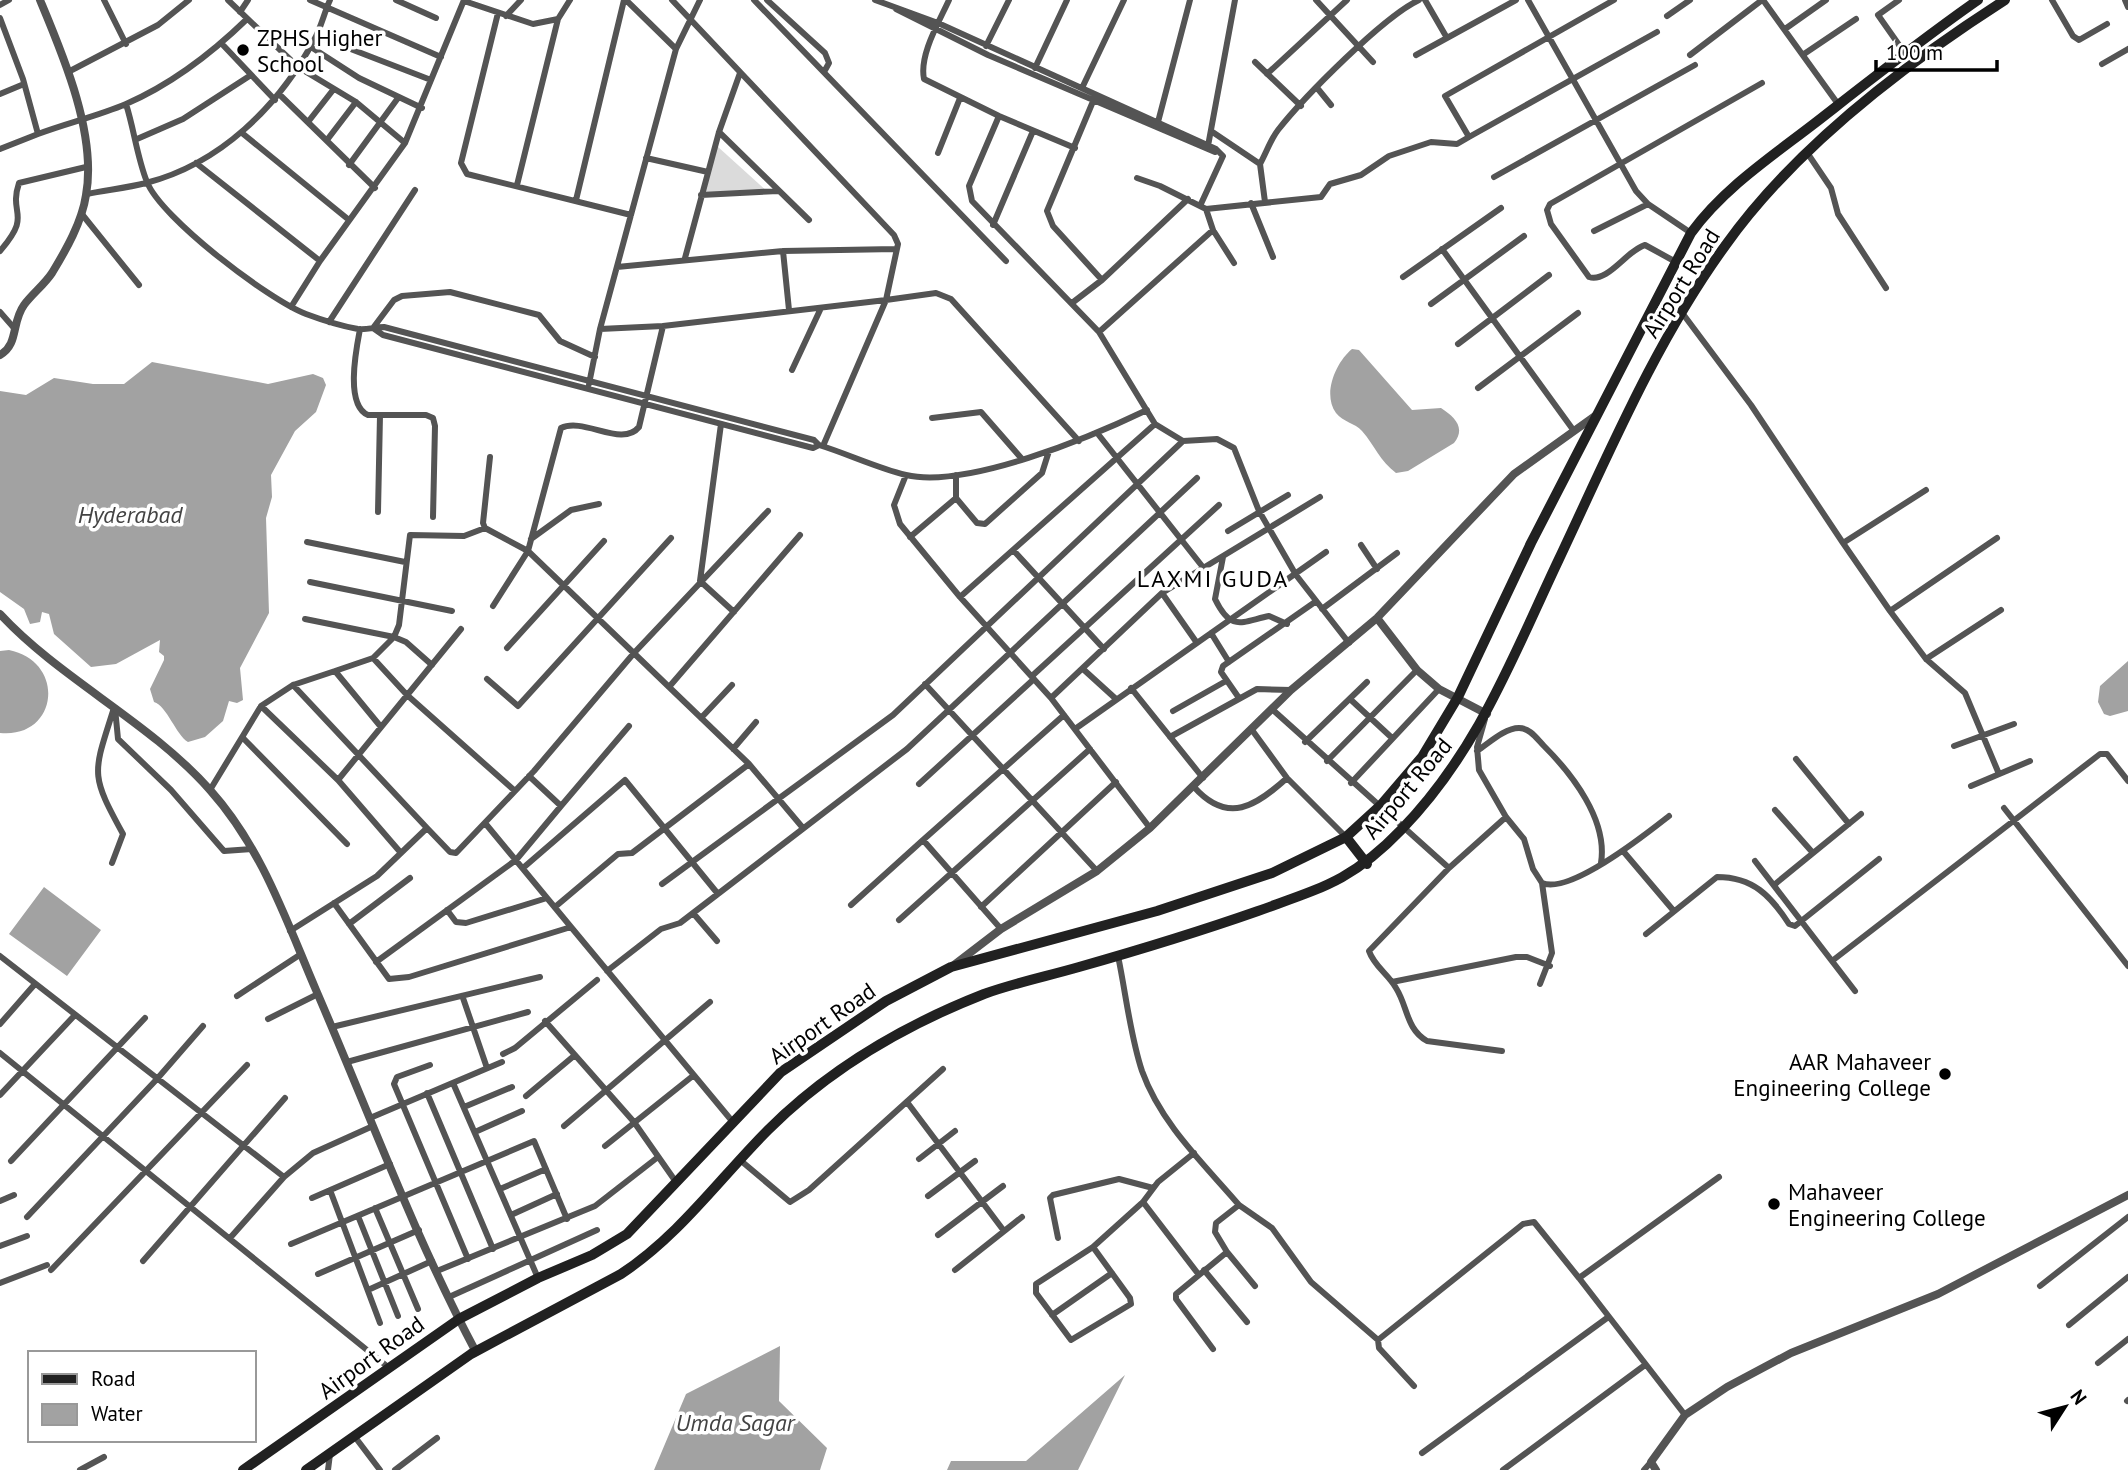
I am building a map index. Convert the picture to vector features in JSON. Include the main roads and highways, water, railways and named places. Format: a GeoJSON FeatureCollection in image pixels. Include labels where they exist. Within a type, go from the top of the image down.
{"type":"FeatureCollection","features":[{"type":"Feature","properties":{"kind":"main road","name":"Airport Road"},"geometry":{"type":"LineString","coordinates":[[243,1470],[317,1421],[388,1367],[459,1319],[538,1278],[592,1255],[627,1234],[781,1072],[886,1001],[951,967],[1157,911],[1272,873],[1346,837],[1381,805],[1422,757],[1458,697],[1595,416],[1691,233],[1708,210],[1737,183],[1904,52],[1978,0]]}},
{"type":"Feature","properties":{"kind":"main road","name":"Airport Road"},"geometry":{"type":"LineString","coordinates":[[306,1470],[401,1401],[476,1352],[621,1275],[651,1255],[740,1160],[824,1080],[905,1031],[986,993],[1181,938],[1326,887],[1367,864],[1404,827],[1451,772],[1487,714],[1649,370],[1724,247],[1780,180],[1843,119],[1992,3],[2005,0]]}},
{"type":"Feature","properties":{"kind":"main road"},"geometry":{"type":"LineString","coordinates":[[1346,837],[1367,864]]}},
{"type":"Feature","properties":{"kind":"water"},"geometry":{"type":"Polygon","coordinates":[[[1352,349],[1359,350],[1412,410],[1441,408],[1451,415],[1459,428],[1454,443],[1408,471],[1396,473],[1390,468],[1362,431],[1339,416],[1332,405],[1331,388],[1336,370],[1352,349]]]}},
{"type":"Feature","properties":{"kind":"water","name":"Hyderabad"},"geometry":{"type":"Polygon","coordinates":[[[152,362],[268,384],[313,374],[323,378],[326,385],[316,412],[295,431],[271,475],[272,497],[266,518],[269,613],[240,668],[243,700],[237,703],[229,701],[223,721],[205,737],[188,742],[163,709],[154,702],[150,689],[164,660],[164,656],[159,652],[160,640],[116,664],[91,667],[54,634],[49,614],[42,612],[40,622],[30,624],[24,609],[0,592],[0,391],[26,395],[54,378],[93,384],[124,384],[152,362]]]}},
{"type":"Feature","properties":{"kind":"water"},"geometry":{"type":"Polygon","coordinates":[[[9,650],[28,657],[40,669],[47,683],[48,698],[44,713],[34,724],[19,732],[0,733],[0,651],[9,650]]]}},
{"type":"Feature","properties":{"kind":"water"},"geometry":{"type":"Polygon","coordinates":[[[2128,661],[2128,711],[2110,716],[2104,714],[2098,702],[2100,686],[2128,661]]]}},
{"type":"Feature","properties":{"kind":"water"},"geometry":{"type":"Polygon","coordinates":[[[44,887],[101,930],[67,976],[9,934],[44,887]]]}},
{"type":"Feature","properties":{"kind":"water","name":"Umda Sagar"},"geometry":{"type":"Polygon","coordinates":[[[780,1346],[779,1401],[827,1448],[820,1470],[654,1470],[686,1394],[780,1346]]]}},
{"type":"Feature","properties":{"kind":"water"},"geometry":{"type":"Polygon","coordinates":[[[1125,1375],[1078,1470],[947,1470],[951,1461],[1026,1461],[1125,1375]]]}},
{"type":"Feature","properties":{"kind":"place","name":"ZPHS Higher School"},"geometry":{"type":"Point","coordinates":[243,50]}},
{"type":"Feature","properties":{"kind":"place","name":"AAR Mahaveer Engineering College"},"geometry":{"type":"Point","coordinates":[1945,1074]}},
{"type":"Feature","properties":{"kind":"place","name":"Mahaveer Engineering College"},"geometry":{"type":"Point","coordinates":[1774,1204]}},
{"type":"Feature","properties":{"kind":"district","name":"LAXMI GUDA"},"geometry":{"type":"Point","coordinates":[1213,578]}}]}
